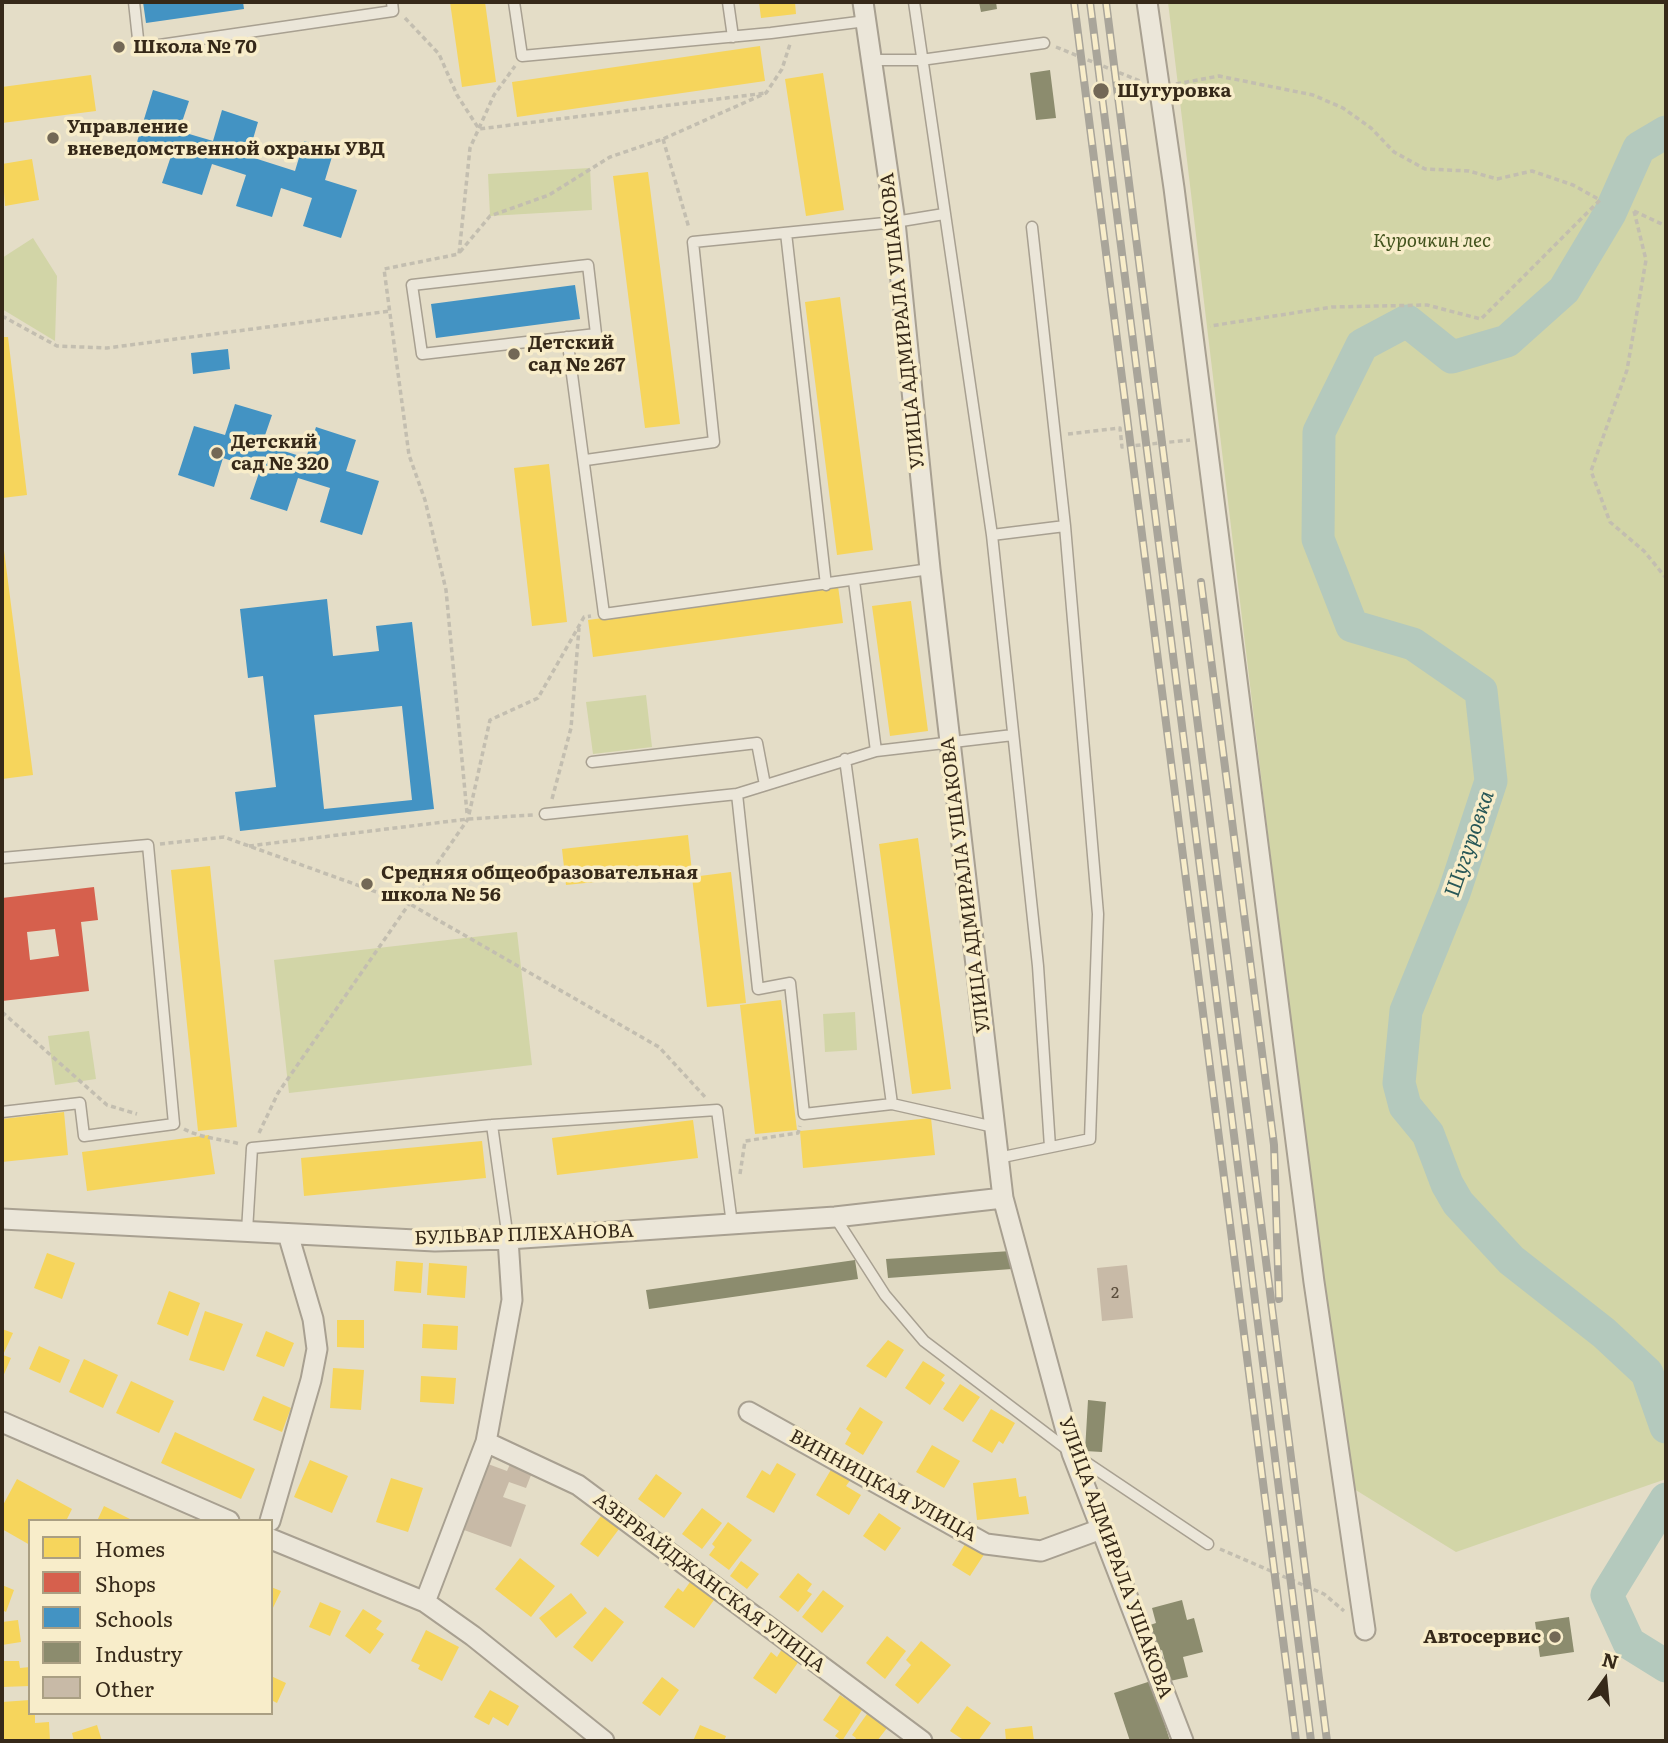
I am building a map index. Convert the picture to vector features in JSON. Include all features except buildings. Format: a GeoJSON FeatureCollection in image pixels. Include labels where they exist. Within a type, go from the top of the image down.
{"type":"FeatureCollection","features":[{"type":"Feature","properties":{"kind":"street"},"geometry":{"type":"LineString","coordinates":[[1147,2],[1174,188],[1190,329],[1363,1623]]}},
{"type":"Feature","properties":{"kind":"street","name":"УЛИЦА АДМИРАЛА УШАКОВА"},"geometry":{"type":"LineString","coordinates":[[865,11],[895,222],[949,741],[1003,1198],[1072,1453],[1183,1741]]}},
{"type":"Feature","properties":{"kind":"street","name":"БУЛЬВАР ПЛЕХАНОВА"},"geometry":{"type":"LineString","coordinates":[[2,1219],[435,1241],[508,1240],[835,1217],[1003,1198]]}},
{"type":"Feature","properties":{"kind":"street"},"geometry":{"type":"LineString","coordinates":[[271,1519],[312,1380],[317,1349],[313,1319],[288,1234]]}},
{"type":"Feature","properties":{"kind":"street"},"geometry":{"type":"LineString","coordinates":[[425,1602],[486,1442],[512,1300],[508,1240]]}},
{"type":"Feature","properties":{"kind":"street","name":"ВИННИЦКАЯ УЛИЦА"},"geometry":{"type":"LineString","coordinates":[[749,1412],[986,1544],[1041,1551],[1101,1529]]}},
{"type":"Feature","properties":{"kind":"street"},"geometry":{"type":"LineString","coordinates":[[2,1422],[224,1519]]}},
{"type":"Feature","properties":{"kind":"street","name":"АЗЕРБАЙДЖАНСКАЯ УЛИЦА"},"geometry":{"type":"LineString","coordinates":[[486,1442],[578,1485],[922,1741]]}},
{"type":"Feature","properties":{"kind":"street"},"geometry":{"type":"LineString","coordinates":[[273,1540],[425,1602],[474,1636],[604,1741]]}},
{"type":"Feature","properties":{"kind":"lane"},"geometry":{"type":"LineString","coordinates":[[134,2],[139,48],[393,6]]}},
{"type":"Feature","properties":{"kind":"lane"},"geometry":{"type":"LineString","coordinates":[[514,2],[522,56],[794,30],[865,11]]}},
{"type":"Feature","properties":{"kind":"lane"},"geometry":{"type":"LineString","coordinates":[[728,2],[733,37]]}},
{"type":"Feature","properties":{"kind":"lane"},"geometry":{"type":"LineString","coordinates":[[914,2],[920,60],[992,535],[1038,967],[1050,1147]]}},
{"type":"Feature","properties":{"kind":"lane"},"geometry":{"type":"LineString","coordinates":[[872,60],[920,60],[1044,43]]}},
{"type":"Feature","properties":{"kind":"lane"},"geometry":{"type":"LineString","coordinates":[[586,460],[714,442],[694,242],[895,222],[944,214]]}},
{"type":"Feature","properties":{"kind":"lane"},"geometry":{"type":"LineString","coordinates":[[998,1158],[1090,1139],[1098,914],[1065,526],[1032,227]]}},
{"type":"Feature","properties":{"kind":"lane"},"geometry":{"type":"LineString","coordinates":[[786,233],[826,584]]}},
{"type":"Feature","properties":{"kind":"lane"},"geometry":{"type":"LineString","coordinates":[[588,265],[596,334],[567,337],[422,354],[412,285],[588,265]]}},
{"type":"Feature","properties":{"kind":"lane"},"geometry":{"type":"LineString","coordinates":[[567,337],[586,460],[604,614],[930,569]]}},
{"type":"Feature","properties":{"kind":"lane"},"geometry":{"type":"LineString","coordinates":[[992,535],[1065,526]]}},
{"type":"Feature","properties":{"kind":"lane"},"geometry":{"type":"LineString","coordinates":[[854,581],[876,751]]}},
{"type":"Feature","properties":{"kind":"lane"},"geometry":{"type":"LineString","coordinates":[[545,814],[737,794],[876,751],[1013,735]]}},
{"type":"Feature","properties":{"kind":"lane"},"geometry":{"type":"LineString","coordinates":[[592,762],[757,743],[765,785]]}},
{"type":"Feature","properties":{"kind":"lane"},"geometry":{"type":"LineString","coordinates":[[845,759],[892,1104]]}},
{"type":"Feature","properties":{"kind":"lane"},"geometry":{"type":"LineString","coordinates":[[737,794],[758,989],[790,983],[804,1114],[892,1104],[994,1127]]}},
{"type":"Feature","properties":{"kind":"lane"},"geometry":{"type":"LineString","coordinates":[[2,858],[148,845],[174,1124],[84,1136],[80,1103],[2,1112]]}},
{"type":"Feature","properties":{"kind":"lane"},"geometry":{"type":"LineString","coordinates":[[247,1231],[252,1148],[492,1125],[717,1110],[732,1224]]}},
{"type":"Feature","properties":{"kind":"lane"},"geometry":{"type":"LineString","coordinates":[[492,1125],[508,1240]]}},
{"type":"Feature","properties":{"kind":"lane"},"geometry":{"type":"LineString","coordinates":[[835,1217],[885,1295],[924,1341],[1072,1453],[1208,1545]]}},
{"type":"Feature","properties":{"kind":"path"},"geometry":{"type":"LineString","coordinates":[[393,6],[439,54],[457,95],[479,129]]}},
{"type":"Feature","properties":{"kind":"path"},"geometry":{"type":"LineString","coordinates":[[468,819],[446,590],[425,500],[409,455],[384,269],[459,254],[490,216],[549,195],[610,157],[663,139],[766,93],[782,69],[794,30]]}},
{"type":"Feature","properties":{"kind":"path"},"geometry":{"type":"LineString","coordinates":[[1044,43],[1070,51],[1158,89],[1219,76],[1313,95],[1343,108],[1371,128],[1394,152],[1425,169],[1469,171],[1497,179],[1532,171],[1573,185],[1601,200],[1481,320],[1427,305],[1332,307],[1190,329]]}},
{"type":"Feature","properties":{"kind":"path"},"geometry":{"type":"LineString","coordinates":[[459,254],[470,148],[494,95],[522,56]]}},
{"type":"Feature","properties":{"kind":"path"},"geometry":{"type":"LineString","coordinates":[[479,129],[766,93]]}},
{"type":"Feature","properties":{"kind":"path"},"geometry":{"type":"LineString","coordinates":[[663,139],[694,242]]}},
{"type":"Feature","properties":{"kind":"path"},"geometry":{"type":"LineString","coordinates":[[1666,226],[1634,211],[1646,260],[1626,370],[1591,471],[1610,522],[1644,551],[1666,579]]}},
{"type":"Feature","properties":{"kind":"path"},"geometry":{"type":"LineString","coordinates":[[2,316],[57,346],[107,348],[390,311]]}},
{"type":"Feature","properties":{"kind":"path"},"geometry":{"type":"LineString","coordinates":[[1055,435],[1119,428],[1122,447],[1205,439]]}},
{"type":"Feature","properties":{"kind":"path"},"geometry":{"type":"LineString","coordinates":[[2,1012],[107,1105],[174,1124],[199,1136],[209,1135],[252,1148],[278,1093],[468,819],[490,720],[538,698],[584,617],[604,614]]}},
{"type":"Feature","properties":{"kind":"path"},"geometry":{"type":"LineString","coordinates":[[248,846],[468,819],[545,814],[559,782],[571,728],[579,626]]}},
{"type":"Feature","properties":{"kind":"path"},"geometry":{"type":"LineString","coordinates":[[148,845],[224,836],[410,904],[659,1047],[717,1110]]}},
{"type":"Feature","properties":{"kind":"path"},"geometry":{"type":"LineString","coordinates":[[739,1183],[746,1141],[798,1133],[804,1114]]}},
{"type":"Feature","properties":{"kind":"path"},"geometry":{"type":"LineString","coordinates":[[1208,1545],[1324,1594],[1343,1611],[1363,1623]]}},
{"type":"Feature","properties":{"kind":"green space","name":"Курочкин лес"},"geometry":{"type":"Polygon","coordinates":[[[1168,2],[1666,2],[1666,1479],[1456,1552],[1346,1484],[1168,2]]]}},
{"type":"Feature","properties":{"kind":"green space"},"geometry":{"type":"Polygon","coordinates":[[[590,168],[592,210],[490,216],[488,174],[590,168]]]}},
{"type":"Feature","properties":{"kind":"green space"},"geometry":{"type":"Polygon","coordinates":[[[33,238],[57,276],[55,341],[2,309],[2,258],[33,238]]]}},
{"type":"Feature","properties":{"kind":"green space"},"geometry":{"type":"Polygon","coordinates":[[[646,695],[652,747],[593,754],[586,702],[646,695]]]}},
{"type":"Feature","properties":{"kind":"green space"},"geometry":{"type":"Polygon","coordinates":[[[517,932],[532,1065],[289,1093],[274,960],[517,932]]]}},
{"type":"Feature","properties":{"kind":"green space"},"geometry":{"type":"Polygon","coordinates":[[[855,1012],[857,1050],[825,1052],[823,1014],[855,1012]]]}},
{"type":"Feature","properties":{"kind":"green space"},"geometry":{"type":"Polygon","coordinates":[[[89,1031],[96,1079],[55,1085],[48,1036],[89,1031]]]}},
{"type":"Feature","properties":{"kind":"waterway","name":"Шугуровка"},"geometry":{"type":"LineString","coordinates":[[1666,132],[1639,148],[1610,213],[1564,290],[1507,341],[1452,357],[1407,321],[1362,345],[1319,432],[1318,539],[1352,626],[1413,644],[1481,691],[1491,781],[1454,893],[1406,1011],[1399,1083],[1405,1106],[1428,1134],[1447,1184],[1458,1203],[1511,1260],[1604,1333],[1647,1373],[1666,1427]]}},
{"type":"Feature","properties":{"kind":"waterway","name":"Шугуровка"},"geometry":{"type":"LineString","coordinates":[[1666,1499],[1607,1595],[1629,1643],[1666,1666]]}},
{"type":"Feature","properties":{"kind":"railway"},"geometry":{"type":"LineString","coordinates":[[1074,2],[1296,1741]]}},
{"type":"Feature","properties":{"kind":"railway"},"geometry":{"type":"LineString","coordinates":[[1090,2],[1311,1741]]}},
{"type":"Feature","properties":{"kind":"railway"},"geometry":{"type":"LineString","coordinates":[[1106,2],[1327,1741]]}},
{"type":"Feature","properties":{"kind":"railway"},"geometry":{"type":"LineString","coordinates":[[1201,582],[1274,1145],[1279,1299]]}},
{"type":"Feature","properties":{"kind":"place","name":"Школа № 70"},"geometry":{"type":"Point","coordinates":[119,47]}},
{"type":"Feature","properties":{"kind":"place","name":"Шугуровка"},"geometry":{"type":"Point","coordinates":[1101,91]}},
{"type":"Feature","properties":{"kind":"place","name":"Управление вневедомственной охраны УВД"},"geometry":{"type":"Point","coordinates":[53,138]}},
{"type":"Feature","properties":{"kind":"place","name":"Детский сад № 267"},"geometry":{"type":"Point","coordinates":[514,354]}},
{"type":"Feature","properties":{"kind":"place","name":"Детский сад № 320"},"geometry":{"type":"Point","coordinates":[217,453]}},
{"type":"Feature","properties":{"kind":"place","name":"Средняя общеобразовательная школа № 56"},"geometry":{"type":"Point","coordinates":[367,884]}},
{"type":"Feature","properties":{"kind":"place","name":"Автосервис"},"geometry":{"type":"Point","coordinates":[1555,1637]}}]}
